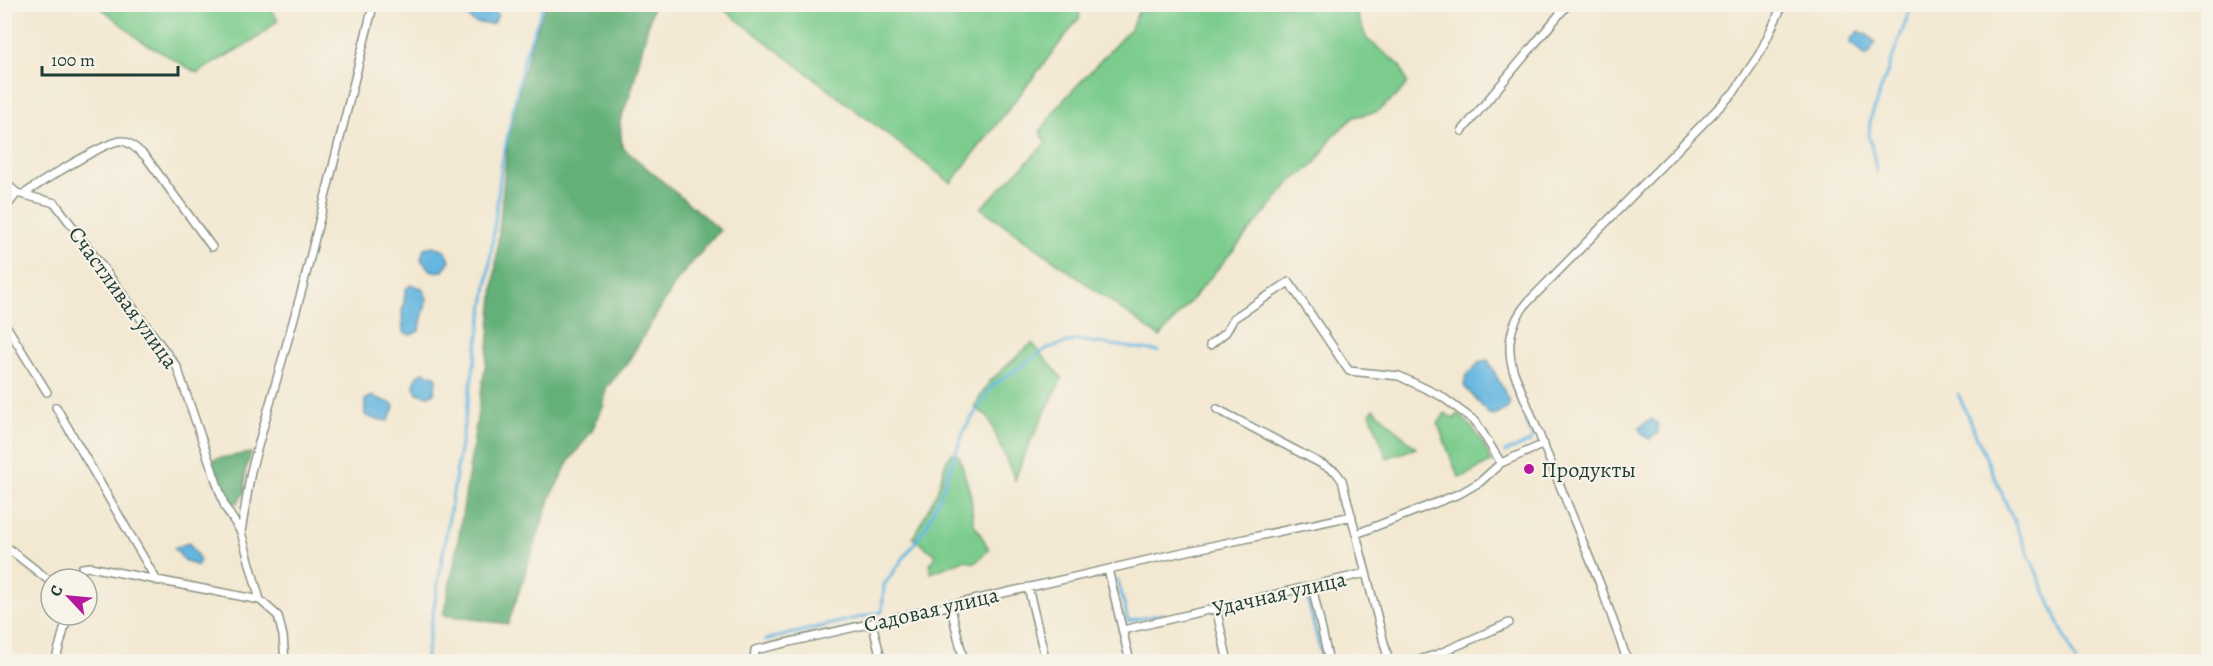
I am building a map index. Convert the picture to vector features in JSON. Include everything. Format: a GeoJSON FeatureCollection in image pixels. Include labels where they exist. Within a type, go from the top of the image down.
{"type":"FeatureCollection","features":[{"type":"Feature","properties":{"kind":"street"},"geometry":{"type":"LineString","coordinates":[[241,532],[251,471],[303,286],[373,6],[371,4]]}},
{"type":"Feature","properties":{"kind":"street"},"geometry":{"type":"LineString","coordinates":[[1462,131],[1568,4]]}},
{"type":"Feature","properties":{"kind":"street"},"geometry":{"type":"LineString","coordinates":[[1628,662],[1600,584],[1511,363],[1511,337],[1517,318],[1528,302],[1734,93],[1760,54],[1783,4]]}},
{"type":"Feature","properties":{"kind":"street"},"geometry":{"type":"LineString","coordinates":[[4,210],[21,193],[112,143],[124,141],[133,145],[146,157],[212,247]]}},
{"type":"Feature","properties":{"kind":"street"},"geometry":{"type":"LineString","coordinates":[[4,182],[21,193]]}},
{"type":"Feature","properties":{"kind":"street","name":"Счастливая улица"},"geometry":{"type":"LineString","coordinates":[[21,193],[55,203],[177,367],[225,507],[241,532],[261,600]]}},
{"type":"Feature","properties":{"kind":"street"},"geometry":{"type":"LineString","coordinates":[[1210,345],[1226,332],[1234,318],[1289,282],[1349,371],[1399,376],[1441,396],[1476,422],[1501,463]]}},
{"type":"Feature","properties":{"kind":"street"},"geometry":{"type":"LineString","coordinates":[[5,326],[47,392]]}},
{"type":"Feature","properties":{"kind":"street"},"geometry":{"type":"LineString","coordinates":[[56,407],[157,580]]}},
{"type":"Feature","properties":{"kind":"street","name":"Удачная улица"},"geometry":{"type":"LineString","coordinates":[[1123,630],[1366,573],[1342,480],[1335,471],[1217,409]]}},
{"type":"Feature","properties":{"kind":"street"},"geometry":{"type":"LineString","coordinates":[[1356,534],[1461,493],[1480,482],[1501,463],[1544,444]]}},
{"type":"Feature","properties":{"kind":"street","name":"Садовая улица"},"geometry":{"type":"LineString","coordinates":[[754,662],[755,650],[950,604],[1352,516]]}},
{"type":"Feature","properties":{"kind":"street"},"geometry":{"type":"LineString","coordinates":[[4,545],[39,573]]}},
{"type":"Feature","properties":{"kind":"street"},"geometry":{"type":"LineString","coordinates":[[99,569],[261,600],[278,616],[283,636],[285,662]]}},
{"type":"Feature","properties":{"kind":"street"},"geometry":{"type":"LineString","coordinates":[[1108,569],[1130,662]]}},
{"type":"Feature","properties":{"kind":"street"},"geometry":{"type":"LineString","coordinates":[[1366,573],[1389,662]]}},
{"type":"Feature","properties":{"kind":"street"},"geometry":{"type":"LineString","coordinates":[[1312,586],[1329,662]]}},
{"type":"Feature","properties":{"kind":"street"},"geometry":{"type":"LineString","coordinates":[[1028,587],[1046,662]]}},
{"type":"Feature","properties":{"kind":"street"},"geometry":{"type":"LineString","coordinates":[[950,604],[964,662]]}},
{"type":"Feature","properties":{"kind":"street"},"geometry":{"type":"LineString","coordinates":[[1216,608],[1228,662]]}},
{"type":"Feature","properties":{"kind":"street"},"geometry":{"type":"LineString","coordinates":[[872,623],[882,662]]}},
{"type":"Feature","properties":{"kind":"street"},"geometry":{"type":"LineString","coordinates":[[1413,662],[1438,654],[1509,623]]}},
{"type":"Feature","properties":{"kind":"street"},"geometry":{"type":"LineString","coordinates":[[55,662],[65,627]]}},
{"type":"Feature","properties":{"kind":"green space"},"geometry":{"type":"Polygon","coordinates":[[[547,4],[653,5],[632,89],[620,121],[622,147],[720,230],[678,279],[626,365],[606,388],[604,405],[591,432],[569,461],[551,496],[508,624],[443,615],[455,561],[488,348],[509,127],[532,41],[547,4]]]}},
{"type":"Feature","properties":{"kind":"green space"},"geometry":{"type":"Polygon","coordinates":[[[1077,4],[1080,17],[951,183],[718,5],[1077,4]]]}},
{"type":"Feature","properties":{"kind":"green space"},"geometry":{"type":"Polygon","coordinates":[[[98,5],[268,5],[278,20],[259,37],[197,73],[141,41],[98,5]]]}},
{"type":"Feature","properties":{"kind":"green space"},"geometry":{"type":"Polygon","coordinates":[[[1141,5],[1353,5],[1367,39],[1400,65],[1407,83],[1397,96],[1376,112],[1354,117],[1334,135],[1314,165],[1291,182],[1160,337],[981,208],[1046,143],[1040,132],[1058,106],[1131,28],[1141,5]]]}},
{"type":"Feature","properties":{"kind":"green space"},"geometry":{"type":"Polygon","coordinates":[[[1032,343],[1062,378],[1024,455],[1015,480],[988,417],[974,407],[989,382],[1032,343]]]}},
{"type":"Feature","properties":{"kind":"green space"},"geometry":{"type":"Polygon","coordinates":[[[1374,409],[1416,448],[1387,458],[1370,413],[1374,409]]]}},
{"type":"Feature","properties":{"kind":"green space"},"geometry":{"type":"Polygon","coordinates":[[[1445,413],[1454,419],[1458,414],[1469,423],[1482,442],[1491,462],[1460,478],[1438,424],[1445,413]]]}},
{"type":"Feature","properties":{"kind":"green space"},"geometry":{"type":"Polygon","coordinates":[[[251,453],[245,472],[245,492],[237,503],[227,502],[213,464],[214,459],[251,453]]]}},
{"type":"Feature","properties":{"kind":"green space"},"geometry":{"type":"Polygon","coordinates":[[[952,453],[959,456],[971,496],[973,522],[989,549],[975,563],[964,560],[931,573],[930,564],[936,555],[913,538],[937,492],[946,462],[952,453]]]}},
{"type":"Feature","properties":{"kind":"water"},"geometry":{"type":"Polygon","coordinates":[[[494,5],[497,15],[492,24],[475,23],[467,16],[469,7],[494,5]]]}},
{"type":"Feature","properties":{"kind":"water"},"geometry":{"type":"Polygon","coordinates":[[[1859,31],[1875,42],[1866,56],[1850,43],[1859,31]]]}},
{"type":"Feature","properties":{"kind":"water"},"geometry":{"type":"Polygon","coordinates":[[[433,246],[445,250],[450,260],[443,271],[430,270],[421,259],[424,248],[433,246]]]}},
{"type":"Feature","properties":{"kind":"water"},"geometry":{"type":"Polygon","coordinates":[[[411,285],[422,288],[427,298],[419,331],[411,335],[403,332],[402,313],[406,289],[411,285]]]}},
{"type":"Feature","properties":{"kind":"water"},"geometry":{"type":"Polygon","coordinates":[[[1488,360],[1510,402],[1507,409],[1494,415],[1489,414],[1464,386],[1466,376],[1481,361],[1488,360]]]}},
{"type":"Feature","properties":{"kind":"water"},"geometry":{"type":"Polygon","coordinates":[[[423,372],[437,377],[434,393],[429,396],[417,393],[414,386],[417,376],[423,372]]]}},
{"type":"Feature","properties":{"kind":"water"},"geometry":{"type":"Polygon","coordinates":[[[372,396],[393,404],[394,407],[388,421],[365,415],[365,400],[372,396]]]}},
{"type":"Feature","properties":{"kind":"water"},"geometry":{"type":"Polygon","coordinates":[[[1652,419],[1658,425],[1658,433],[1650,439],[1643,435],[1639,427],[1652,419]]]}},
{"type":"Feature","properties":{"kind":"water"},"geometry":{"type":"Polygon","coordinates":[[[189,543],[200,560],[197,566],[184,560],[174,548],[189,543]]]}},
{"type":"Feature","properties":{"kind":"waterway"},"geometry":{"type":"LineString","coordinates":[[425,662],[487,286],[502,163],[524,58],[544,4]]}},
{"type":"Feature","properties":{"kind":"waterway"},"geometry":{"type":"LineString","coordinates":[[1877,172],[1869,135],[1870,120],[1912,4]]}},
{"type":"Feature","properties":{"kind":"waterway"},"geometry":{"type":"LineString","coordinates":[[765,640],[882,612],[884,585],[926,527],[964,430],[992,386],[1048,348],[1076,340],[1158,351]]}},
{"type":"Feature","properties":{"kind":"waterway"},"geometry":{"type":"LineString","coordinates":[[1958,394],[2076,662]]}},
{"type":"Feature","properties":{"kind":"waterway"},"geometry":{"type":"LineString","coordinates":[[1505,452],[1530,442],[1532,437],[1525,420]]}},
{"type":"Feature","properties":{"kind":"waterway"},"geometry":{"type":"LineString","coordinates":[[1118,580],[1128,621],[1163,614]]}},
{"type":"Feature","properties":{"kind":"waterway"},"geometry":{"type":"LineString","coordinates":[[1264,602],[1306,592],[1323,662]]}},
{"type":"Feature","properties":{"kind":"waterway"},"geometry":{"type":"LineString","coordinates":[[1226,611],[1253,604]]}},
{"type":"Feature","properties":{"kind":"place","name":"Продукты"},"geometry":{"type":"Point","coordinates":[1529,469]}}]}
